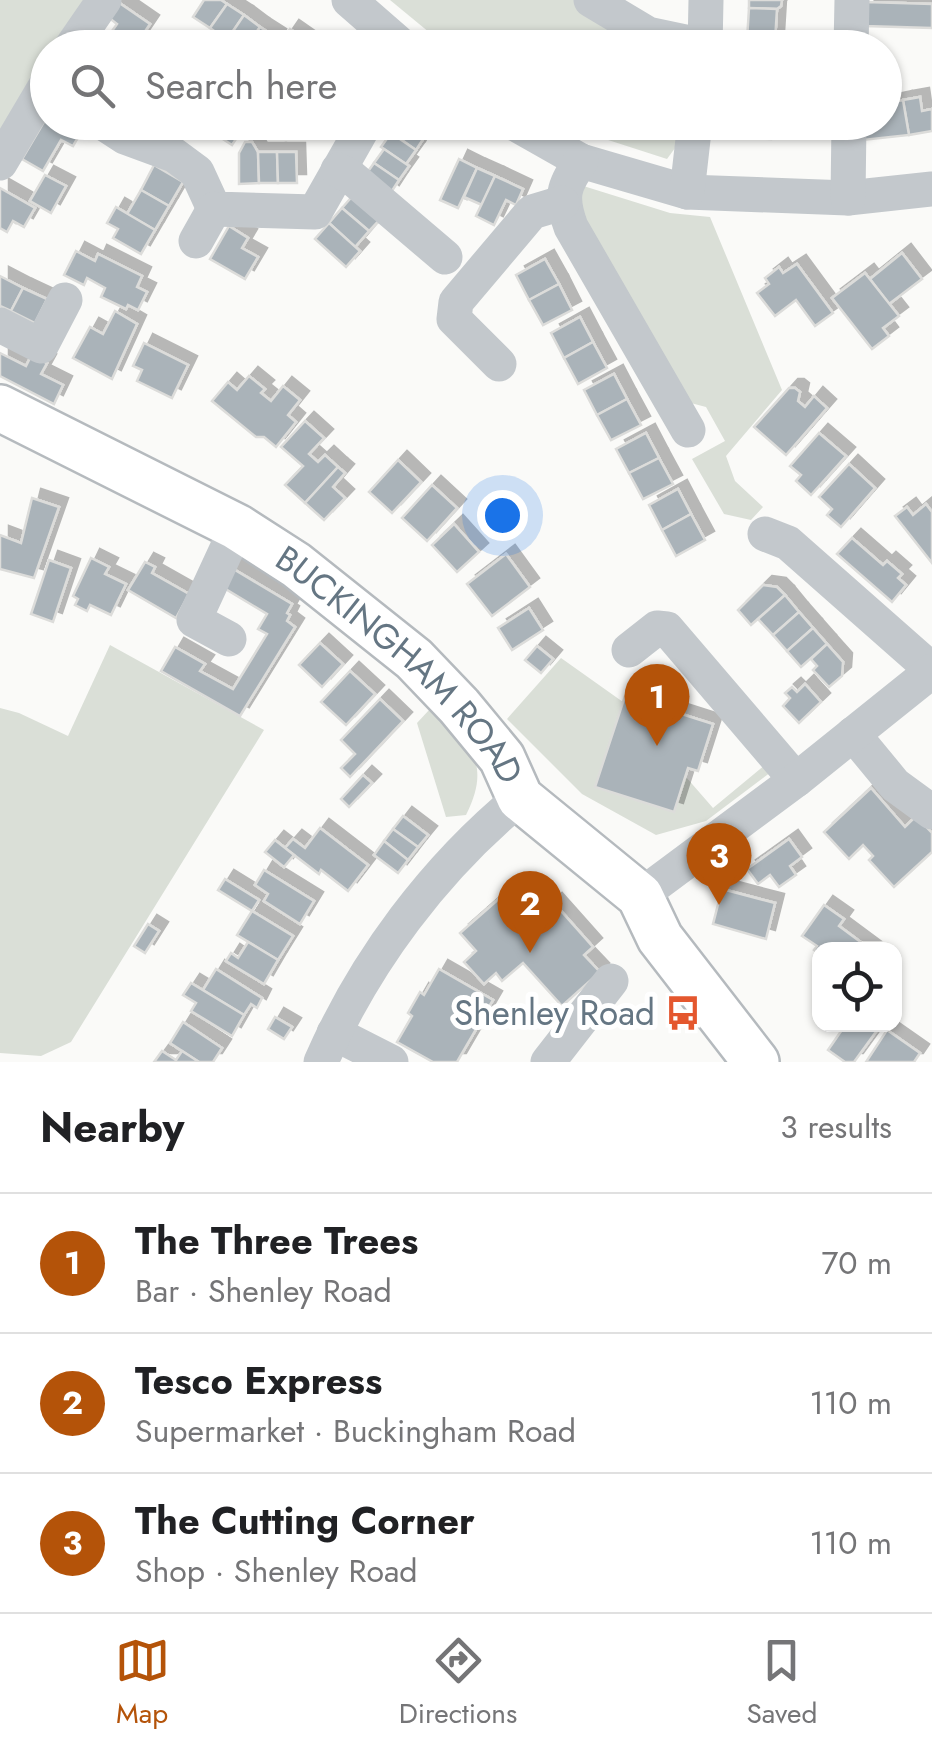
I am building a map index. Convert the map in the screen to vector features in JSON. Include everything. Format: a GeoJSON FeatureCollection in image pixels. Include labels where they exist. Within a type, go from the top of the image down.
{"type":"FeatureCollection","features":[{"type":"Feature","properties":{"kind":"main road","name":"BUCKINGHAM ROAD"},"geometry":{"type":"LineString","coordinates":[[0,408],[236,527],[296,565],[414,659],[460,706],[502,758],[520,798],[640,896],[660,938],[756,1062]]}},
{"type":"Feature","properties":{"kind":"street"},"geometry":{"type":"LineString","coordinates":[[83,30],[104,0]]}},
{"type":"Feature","properties":{"kind":"street"},"geometry":{"type":"LineString","coordinates":[[348,0],[383,30]]}},
{"type":"Feature","properties":{"kind":"street"},"geometry":{"type":"LineString","coordinates":[[592,0],[641,30]]}},
{"type":"Feature","properties":{"kind":"street"},"geometry":{"type":"LineString","coordinates":[[705,30],[706,0]]}},
{"type":"Feature","properties":{"kind":"street"},"geometry":{"type":"LineString","coordinates":[[851,30],[852,0]]}},
{"type":"Feature","properties":{"kind":"street"},"geometry":{"type":"LineString","coordinates":[[0,163],[30,113]]}},
{"type":"Feature","properties":{"kind":"street"},"geometry":{"type":"LineString","coordinates":[[133,140],[174,155],[197,172],[214,209]]}},
{"type":"Feature","properties":{"kind":"street"},"geometry":{"type":"LineString","coordinates":[[214,209],[315,212],[356,140]]}},
{"type":"Feature","properties":{"kind":"street"},"geometry":{"type":"LineString","coordinates":[[544,140],[581,161],[687,192],[848,198],[932,189]]}},
{"type":"Feature","properties":{"kind":"street"},"geometry":{"type":"LineString","coordinates":[[687,192],[693,140]]}},
{"type":"Feature","properties":{"kind":"street"},"geometry":{"type":"LineString","coordinates":[[848,198],[849,140]]}},
{"type":"Feature","properties":{"kind":"street"},"geometry":{"type":"LineString","coordinates":[[581,161],[569,178],[562,203],[571,226],[688,430]]}},
{"type":"Feature","properties":{"kind":"street"},"geometry":{"type":"LineString","coordinates":[[338,170],[445,257]]}},
{"type":"Feature","properties":{"kind":"street"},"geometry":{"type":"LineString","coordinates":[[499,364],[454,319],[456,302],[532,212],[562,203]]}},
{"type":"Feature","properties":{"kind":"street"},"geometry":{"type":"LineString","coordinates":[[196,241],[214,209]]}},
{"type":"Feature","properties":{"kind":"street"},"geometry":{"type":"LineString","coordinates":[[0,325],[42,346],[65,300]]}},
{"type":"Feature","properties":{"kind":"street"},"geometry":{"type":"LineString","coordinates":[[229,640],[194,620],[236,527]]}},
{"type":"Feature","properties":{"kind":"street"},"geometry":{"type":"LineString","coordinates":[[640,896],[796,780],[932,670],[788,543],[765,534]]}},
{"type":"Feature","properties":{"kind":"street"},"geometry":{"type":"LineString","coordinates":[[629,650],[657,628],[667,629],[796,780]]}},
{"type":"Feature","properties":{"kind":"street"},"geometry":{"type":"LineString","coordinates":[[853,734],[895,786],[932,812]]}},
{"type":"Feature","properties":{"kind":"street"},"geometry":{"type":"LineString","coordinates":[[392,1062],[328,1047],[361,980],[428,891],[481,830],[520,798]]}},
{"type":"Feature","properties":{"kind":"street"},"geometry":{"type":"LineString","coordinates":[[548,1062],[612,981]]}},
{"type":"Feature","properties":{"kind":"shaded area"},"geometry":{"type":"Polygon","coordinates":[[[0,0],[94,0],[73,30],[30,30],[30,95],[0,145],[0,0]]]}},
{"type":"Feature","properties":{"kind":"shaded area"},"geometry":{"type":"Polygon","coordinates":[[[390,0],[576,0],[633,30],[426,30],[390,0]]]}},
{"type":"Feature","properties":{"kind":"shaded area"},"geometry":{"type":"Polygon","coordinates":[[[608,140],[679,140],[667,159],[608,140]]]}},
{"type":"Feature","properties":{"kind":"shaded area"},"geometry":{"type":"Polygon","coordinates":[[[577,184],[670,213],[710,217],[782,390],[726,456],[735,481],[763,507],[751,520],[724,514],[692,459],[725,441],[706,407],[683,401],[571,206],[577,184]]]}},
{"type":"Feature","properties":{"kind":"shaded area"},"geometry":{"type":"Polygon","coordinates":[[[110,645],[264,730],[71,1042],[41,1056],[0,1053],[0,708],[68,736],[110,645]]]}},
{"type":"Feature","properties":{"kind":"shaded area"},"geometry":{"type":"Polygon","coordinates":[[[561,658],[623,702],[596,788],[673,812],[686,777],[713,808],[765,765],[771,772],[706,821],[656,835],[582,794],[507,719],[561,658]]]}},
{"type":"Feature","properties":{"kind":"shaded area"},"geometry":{"type":"Polygon","coordinates":[[[430,709],[443,711],[475,759],[477,784],[466,815],[446,817],[417,723],[430,709]]]}},
{"type":"Feature","properties":{"kind":"building"},"geometry":{"type":"Polygon","coordinates":[[[204,0],[227,4],[210,28],[193,17],[204,0]]]}},
{"type":"Feature","properties":{"kind":"building"},"geometry":{"type":"Polygon","coordinates":[[[749,0],[782,0],[777,9],[749,8],[749,0]]]}},
{"type":"Feature","properties":{"kind":"building"},"geometry":{"type":"Polygon","coordinates":[[[118,2],[150,24],[146,30],[113,30],[117,24],[108,17],[118,2]]]}},
{"type":"Feature","properties":{"kind":"building"},"geometry":{"type":"Polygon","coordinates":[[[866,2],[932,4],[932,28],[865,26],[866,2]]]}},
{"type":"Feature","properties":{"kind":"building"},"geometry":{"type":"Polygon","coordinates":[[[227,4],[244,15],[234,30],[210,28],[227,4]]]}},
{"type":"Feature","properties":{"kind":"building"},"geometry":{"type":"Polygon","coordinates":[[[749,8],[777,9],[776,30],[748,30],[749,8]]]}},
{"type":"Feature","properties":{"kind":"building"},"geometry":{"type":"Polygon","coordinates":[[[244,15],[260,27],[258,30],[234,30],[244,15]]]}},
{"type":"Feature","properties":{"kind":"building"},"geometry":{"type":"Polygon","coordinates":[[[920,97],[922,111],[932,109],[932,131],[909,135],[903,100],[920,97]]]}},
{"type":"Feature","properties":{"kind":"building"},"geometry":{"type":"Polygon","coordinates":[[[902,100],[909,135],[902,136],[902,100]]]}},
{"type":"Feature","properties":{"kind":"building"},"geometry":{"type":"Polygon","coordinates":[[[33,140],[61,140],[43,171],[22,159],[33,140]]]}},
{"type":"Feature","properties":{"kind":"building"},"geometry":{"type":"Polygon","coordinates":[[[386,140],[401,140],[416,150],[406,164],[381,147],[386,140]]]}},
{"type":"Feature","properties":{"kind":"building"},"geometry":{"type":"Polygon","coordinates":[[[402,140],[422,140],[416,150],[402,140]]]}},
{"type":"Feature","properties":{"kind":"building"},"geometry":{"type":"Polygon","coordinates":[[[245,142],[252,142],[258,152],[259,183],[239,184],[239,153],[245,142]]]}},
{"type":"Feature","properties":{"kind":"building"},"geometry":{"type":"Polygon","coordinates":[[[384,149],[409,166],[399,180],[374,163],[384,149]]]}},
{"type":"Feature","properties":{"kind":"building"},"geometry":{"type":"Polygon","coordinates":[[[258,152],[277,152],[278,183],[259,183],[258,152]]]}},
{"type":"Feature","properties":{"kind":"building"},"geometry":{"type":"Polygon","coordinates":[[[277,152],[296,152],[297,183],[278,183],[277,152]]]}},
{"type":"Feature","properties":{"kind":"building"},"geometry":{"type":"Polygon","coordinates":[[[459,159],[477,168],[458,208],[440,200],[459,159]]]}},
{"type":"Feature","properties":{"kind":"building"},"geometry":{"type":"Polygon","coordinates":[[[374,163],[399,180],[390,194],[364,177],[374,163]]]}},
{"type":"Feature","properties":{"kind":"building"},"geometry":{"type":"Polygon","coordinates":[[[154,165],[183,182],[169,206],[141,190],[154,165]]]}},
{"type":"Feature","properties":{"kind":"building"},"geometry":{"type":"Polygon","coordinates":[[[477,168],[495,176],[482,205],[464,197],[477,168]]]}},
{"type":"Feature","properties":{"kind":"building"},"geometry":{"type":"Polygon","coordinates":[[[45,175],[66,186],[51,213],[30,201],[45,175]]]}},
{"type":"Feature","properties":{"kind":"building"},"geometry":{"type":"Polygon","coordinates":[[[495,176],[523,189],[516,205],[506,200],[494,225],[476,216],[495,176]]]}},
{"type":"Feature","properties":{"kind":"building"},"geometry":{"type":"Polygon","coordinates":[[[0,188],[35,208],[24,227],[13,221],[7,232],[0,228],[0,188]]]}},
{"type":"Feature","properties":{"kind":"building"},"geometry":{"type":"Polygon","coordinates":[[[141,190],[169,206],[155,230],[127,214],[141,190]]]}},
{"type":"Feature","properties":{"kind":"building"},"geometry":{"type":"Polygon","coordinates":[[[356,192],[383,216],[369,231],[342,208],[356,192]]]}},
{"type":"Feature","properties":{"kind":"building"},"geometry":{"type":"Polygon","coordinates":[[[116,207],[155,230],[141,254],[113,238],[118,229],[107,223],[116,207]]]}},
{"type":"Feature","properties":{"kind":"building"},"geometry":{"type":"Polygon","coordinates":[[[342,208],[369,231],[355,247],[329,223],[342,208]]]}},
{"type":"Feature","properties":{"kind":"building"},"geometry":{"type":"Polygon","coordinates":[[[329,223],[360,251],[346,267],[315,239],[329,223]]]}},
{"type":"Feature","properties":{"kind":"building"},"geometry":{"type":"Polygon","coordinates":[[[229,226],[248,238],[242,248],[258,257],[245,279],[210,259],[229,226]]]}},
{"type":"Feature","properties":{"kind":"building"},"geometry":{"type":"Polygon","coordinates":[[[76,251],[95,261],[98,254],[142,276],[137,287],[147,292],[138,310],[128,305],[126,309],[101,297],[105,288],[87,278],[84,285],[64,275],[76,251]]]}},
{"type":"Feature","properties":{"kind":"building"},"geometry":{"type":"Polygon","coordinates":[[[902,253],[922,279],[889,304],[870,279],[902,253]]]}},
{"type":"Feature","properties":{"kind":"building"},"geometry":{"type":"Polygon","coordinates":[[[545,259],[559,284],[529,300],[516,275],[545,259]]]}},
{"type":"Feature","properties":{"kind":"building"},"geometry":{"type":"Polygon","coordinates":[[[797,264],[833,313],[815,326],[796,300],[775,316],[757,293],[769,284],[765,278],[779,267],[783,273],[797,264]]]}},
{"type":"Feature","properties":{"kind":"building"},"geometry":{"type":"Polygon","coordinates":[[[865,273],[899,316],[883,328],[889,336],[872,349],[832,298],[865,273]]]}},
{"type":"Feature","properties":{"kind":"building"},"geometry":{"type":"Polygon","coordinates":[[[0,276],[23,288],[11,311],[0,306],[0,276]]]}},
{"type":"Feature","properties":{"kind":"building"},"geometry":{"type":"Polygon","coordinates":[[[559,284],[572,310],[543,325],[529,300],[559,284]]]}},
{"type":"Feature","properties":{"kind":"building"},"geometry":{"type":"Polygon","coordinates":[[[23,288],[47,299],[35,323],[11,311],[23,288]]]}},
{"type":"Feature","properties":{"kind":"building"},"geometry":{"type":"Polygon","coordinates":[[[115,311],[137,324],[112,379],[73,358],[90,327],[103,334],[115,311]]]}},
{"type":"Feature","properties":{"kind":"building"},"geometry":{"type":"Polygon","coordinates":[[[580,317],[593,342],[564,358],[551,333],[580,317]]]}},
{"type":"Feature","properties":{"kind":"building"},"geometry":{"type":"Polygon","coordinates":[[[593,342],[607,368],[578,384],[564,358],[593,342]]]}},
{"type":"Feature","properties":{"kind":"building"},"geometry":{"type":"Polygon","coordinates":[[[144,343],[188,365],[172,398],[137,381],[142,370],[133,366],[144,343]]]}},
{"type":"Feature","properties":{"kind":"building"},"geometry":{"type":"Polygon","coordinates":[[[0,353],[26,366],[31,356],[47,363],[41,374],[63,385],[54,404],[0,376],[0,353]]]}},
{"type":"Feature","properties":{"kind":"building"},"geometry":{"type":"Polygon","coordinates":[[[614,374],[627,399],[597,415],[584,390],[614,374]]]}},
{"type":"Feature","properties":{"kind":"building"},"geometry":{"type":"Polygon","coordinates":[[[249,376],[265,389],[261,393],[271,401],[283,386],[300,400],[288,415],[296,422],[276,447],[264,437],[256,437],[212,401],[228,382],[237,390],[249,376]]]}},
{"type":"Feature","properties":{"kind":"building"},"geometry":{"type":"Polygon","coordinates":[[[789,388],[800,392],[798,401],[805,407],[814,396],[827,408],[786,455],[754,427],[789,388]]]}},
{"type":"Feature","properties":{"kind":"building"},"geometry":{"type":"Polygon","coordinates":[[[627,399],[641,425],[611,440],[597,415],[627,399]]]}},
{"type":"Feature","properties":{"kind":"building"},"geometry":{"type":"Polygon","coordinates":[[[305,421],[324,438],[309,454],[318,462],[325,455],[338,467],[305,503],[285,485],[303,466],[281,447],[305,421]]]}},
{"type":"Feature","properties":{"kind":"building"},"geometry":{"type":"Polygon","coordinates":[[[646,433],[659,458],[629,473],[616,449],[646,433]]]}},
{"type":"Feature","properties":{"kind":"building"},"geometry":{"type":"Polygon","coordinates":[[[819,433],[846,456],[811,495],[796,481],[801,475],[790,466],[819,433]]]}},
{"type":"Feature","properties":{"kind":"building"},"geometry":{"type":"Polygon","coordinates":[[[659,458],[673,484],[643,499],[629,473],[659,458]]]}},
{"type":"Feature","properties":{"kind":"building"},"geometry":{"type":"Polygon","coordinates":[[[398,460],[421,482],[392,513],[369,492],[398,460]]]}},
{"type":"Feature","properties":{"kind":"building"},"geometry":{"type":"Polygon","coordinates":[[[849,464],[875,488],[841,527],[827,515],[832,509],[819,497],[849,464]]]}},
{"type":"Feature","properties":{"kind":"building"},"geometry":{"type":"Polygon","coordinates":[[[338,467],[345,473],[333,487],[345,498],[324,520],[305,503],[338,467]]]}},
{"type":"Feature","properties":{"kind":"building"},"geometry":{"type":"Polygon","coordinates":[[[432,485],[457,508],[427,541],[402,518],[432,485]]]}},
{"type":"Feature","properties":{"kind":"building"},"geometry":{"type":"Polygon","coordinates":[[[678,489],[691,514],[662,530],[649,505],[678,489]]]}},
{"type":"Feature","properties":{"kind":"building"},"geometry":{"type":"Polygon","coordinates":[[[32,498],[59,507],[34,578],[0,569],[0,535],[21,543],[32,498]]]}},
{"type":"Feature","properties":{"kind":"building"},"geometry":{"type":"Polygon","coordinates":[[[926,504],[932,512],[932,563],[895,516],[907,507],[913,515],[926,504]]]}},
{"type":"Feature","properties":{"kind":"building"},"geometry":{"type":"Polygon","coordinates":[[[691,514],[705,540],[676,556],[662,530],[691,514]]]}},
{"type":"Feature","properties":{"kind":"building"},"geometry":{"type":"Polygon","coordinates":[[[454,524],[479,552],[457,572],[432,545],[454,524]]]}},
{"type":"Feature","properties":{"kind":"building"},"geometry":{"type":"Polygon","coordinates":[[[852,538],[883,565],[887,561],[902,574],[898,578],[906,585],[892,602],[837,554],[852,538]]]}},
{"type":"Feature","properties":{"kind":"building"},"geometry":{"type":"Polygon","coordinates":[[[506,554],[530,587],[492,616],[467,584],[506,554]]]}},
{"type":"Feature","properties":{"kind":"building"},"geometry":{"type":"Polygon","coordinates":[[[91,558],[109,567],[105,574],[126,584],[111,615],[90,605],[87,611],[75,605],[78,599],[73,596],[91,558]]]}},
{"type":"Feature","properties":{"kind":"building"},"geometry":{"type":"Polygon","coordinates":[[[49,560],[71,568],[53,622],[31,614],[49,560]]]}},
{"type":"Feature","properties":{"kind":"building"},"geometry":{"type":"Polygon","coordinates":[[[145,562],[155,567],[152,573],[189,594],[176,618],[128,590],[145,562]]]}},
{"type":"Feature","properties":{"kind":"building"},"geometry":{"type":"Polygon","coordinates":[[[230,567],[292,604],[287,621],[295,627],[240,716],[161,671],[175,647],[205,664],[200,671],[233,689],[267,634],[258,629],[267,614],[219,585],[230,567]]]}},
{"type":"Feature","properties":{"kind":"building"},"geometry":{"type":"Polygon","coordinates":[[[763,585],[777,587],[785,595],[751,625],[738,610],[763,585]]]}},
{"type":"Feature","properties":{"kind":"building"},"geometry":{"type":"Polygon","coordinates":[[[785,595],[799,612],[773,635],[758,619],[785,595]]]}},
{"type":"Feature","properties":{"kind":"building"},"geometry":{"type":"Polygon","coordinates":[[[529,608],[543,630],[512,650],[498,628],[529,608]]]}},
{"type":"Feature","properties":{"kind":"building"},"geometry":{"type":"Polygon","coordinates":[[[799,612],[813,628],[787,651],[773,635],[799,612]]]}},
{"type":"Feature","properties":{"kind":"building"},"geometry":{"type":"Polygon","coordinates":[[[813,628],[827,644],[801,667],[787,651],[813,628]]]}},
{"type":"Feature","properties":{"kind":"building"},"geometry":{"type":"Polygon","coordinates":[[[320,643],[343,664],[322,687],[299,665],[320,643]]]}},
{"type":"Feature","properties":{"kind":"building"},"geometry":{"type":"Polygon","coordinates":[[[827,644],[843,662],[842,676],[829,687],[813,670],[817,666],[811,659],[827,644]]]}},
{"type":"Feature","properties":{"kind":"building"},"geometry":{"type":"Polygon","coordinates":[[[537,646],[553,659],[541,673],[525,660],[537,646]]]}},
{"type":"Feature","properties":{"kind":"building"},"geometry":{"type":"Polygon","coordinates":[[[350,671],[375,694],[346,725],[321,702],[350,671]]]}},
{"type":"Feature","properties":{"kind":"building"},"geometry":{"type":"Polygon","coordinates":[[[805,684],[821,702],[799,723],[783,706],[790,698],[785,693],[792,687],[797,692],[805,684]]]}},
{"type":"Feature","properties":{"kind":"building"},"geometry":{"type":"Polygon","coordinates":[[[625,696],[713,724],[698,771],[688,768],[674,812],[595,787],[625,696]]]}},
{"type":"Feature","properties":{"kind":"building"},"geometry":{"type":"Polygon","coordinates":[[[380,699],[403,721],[350,777],[341,768],[355,754],[341,740],[380,699]]]}},
{"type":"Feature","properties":{"kind":"building"},"geometry":{"type":"Polygon","coordinates":[[[363,775],[372,783],[349,807],[341,799],[363,775]]]}},
{"type":"Feature","properties":{"kind":"building"},"geometry":{"type":"Polygon","coordinates":[[[871,788],[905,827],[916,816],[932,833],[932,852],[894,887],[869,860],[873,856],[863,845],[849,859],[824,832],[871,788]]]}},
{"type":"Feature","properties":{"kind":"building"},"geometry":{"type":"Polygon","coordinates":[[[403,816],[428,835],[418,847],[393,829],[403,816]]]}},
{"type":"Feature","properties":{"kind":"building"},"geometry":{"type":"Polygon","coordinates":[[[320,828],[368,865],[348,891],[285,848],[293,839],[305,848],[320,828]]]}},
{"type":"Feature","properties":{"kind":"building"},"geometry":{"type":"Polygon","coordinates":[[[393,829],[418,847],[408,860],[384,841],[393,829]]]}},
{"type":"Feature","properties":{"kind":"building"},"geometry":{"type":"Polygon","coordinates":[[[789,839],[802,857],[790,866],[796,875],[779,887],[770,875],[758,884],[747,869],[789,839]]]}},
{"type":"Feature","properties":{"kind":"building"},"geometry":{"type":"Polygon","coordinates":[[[275,840],[294,855],[284,867],[265,852],[275,840]]]}},
{"type":"Feature","properties":{"kind":"building"},"geometry":{"type":"Polygon","coordinates":[[[384,841],[408,860],[398,873],[374,855],[384,841]]]}},
{"type":"Feature","properties":{"kind":"building"},"geometry":{"type":"Polygon","coordinates":[[[264,870],[314,901],[300,924],[264,901],[268,894],[255,885],[264,870]]]}},
{"type":"Feature","properties":{"kind":"building"},"geometry":{"type":"Polygon","coordinates":[[[225,879],[259,900],[252,911],[218,890],[225,879]]]}},
{"type":"Feature","properties":{"kind":"building"},"geometry":{"type":"Polygon","coordinates":[[[722,889],[775,903],[766,939],[713,924],[722,889]]]}},
{"type":"Feature","properties":{"kind":"building"},"geometry":{"type":"Polygon","coordinates":[[[501,897],[509,907],[517,900],[537,901],[545,909],[553,902],[593,947],[584,955],[600,972],[562,1006],[523,963],[502,981],[496,973],[484,984],[464,962],[476,951],[460,933],[501,897]]]}},
{"type":"Feature","properties":{"kind":"building"},"geometry":{"type":"Polygon","coordinates":[[[824,905],[844,919],[839,926],[861,942],[812,943],[802,936],[824,905]]]}},
{"type":"Feature","properties":{"kind":"building"},"geometry":{"type":"Polygon","coordinates":[[[252,911],[293,936],[278,960],[237,935],[252,911]]]}},
{"type":"Feature","properties":{"kind":"building"},"geometry":{"type":"Polygon","coordinates":[[[148,924],[159,931],[145,953],[134,946],[148,924]]]}},
{"type":"Feature","properties":{"kind":"building"},"geometry":{"type":"Polygon","coordinates":[[[248,942],[278,960],[264,984],[226,961],[231,953],[238,958],[248,942]]]}},
{"type":"Feature","properties":{"kind":"building"},"geometry":{"type":"Polygon","coordinates":[[[216,969],[262,998],[257,1008],[251,1004],[244,1015],[203,990],[216,969]]]}},
{"type":"Feature","properties":{"kind":"building"},"geometry":{"type":"Polygon","coordinates":[[[439,969],[493,1000],[457,1062],[433,1062],[397,1042],[420,992],[424,995],[439,969]]]}},
{"type":"Feature","properties":{"kind":"building"},"geometry":{"type":"Polygon","coordinates":[[[191,983],[244,1015],[232,1036],[191,1011],[196,1003],[183,995],[191,983]]]}},
{"type":"Feature","properties":{"kind":"building"},"geometry":{"type":"Polygon","coordinates":[[[275,1017],[292,1027],[284,1039],[268,1029],[275,1017]]]}},
{"type":"Feature","properties":{"kind":"building"},"geometry":{"type":"Polygon","coordinates":[[[183,1022],[222,1048],[213,1062],[199,1062],[170,1043],[183,1022]]]}},
{"type":"Feature","properties":{"kind":"building"},"geometry":{"type":"Polygon","coordinates":[[[840,1032],[876,1032],[854,1062],[845,1062],[828,1050],[840,1032]]]}},
{"type":"Feature","properties":{"kind":"building"},"geometry":{"type":"Polygon","coordinates":[[[886,1032],[920,1053],[914,1062],[866,1062],[886,1032]]]}},
{"type":"Feature","properties":{"kind":"building"},"geometry":{"type":"Polygon","coordinates":[[[162,1051],[176,1060],[182,1051],[199,1062],[154,1062],[162,1051]]]}},
{"type":"Feature","properties":{"kind":"place","name":"The Three Trees"},"geometry":{"type":"Point","coordinates":[657,746]}},
{"type":"Feature","properties":{"kind":"place","name":"The Cutting Corner"},"geometry":{"type":"Point","coordinates":[719,905]}},
{"type":"Feature","properties":{"kind":"place","name":"Tesco Express"},"geometry":{"type":"Point","coordinates":[530,953]}},
{"type":"Feature","properties":{"kind":"place","name":"Shenley Road"},"geometry":{"type":"Point","coordinates":[683,1013]}}]}
